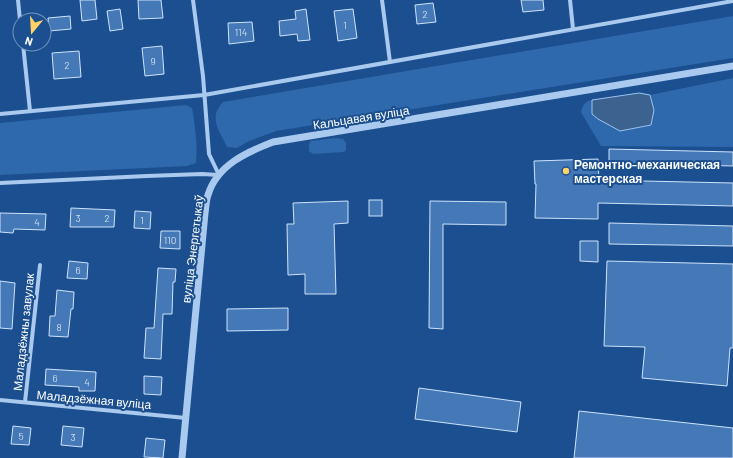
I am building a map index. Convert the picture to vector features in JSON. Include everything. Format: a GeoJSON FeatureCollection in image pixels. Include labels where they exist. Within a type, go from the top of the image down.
{"type":"FeatureCollection","features":[{"type":"Feature","properties":{"kind":"street"},"geometry":{"type":"LineString","coordinates":[[18,0],[19,12]]}},
{"type":"Feature","properties":{"kind":"street"},"geometry":{"type":"LineString","coordinates":[[193,0],[209,154],[220,175]]}},
{"type":"Feature","properties":{"kind":"street"},"geometry":{"type":"LineString","coordinates":[[382,0],[390,62]]}},
{"type":"Feature","properties":{"kind":"street"},"geometry":{"type":"LineString","coordinates":[[570,0],[573,29]]}},
{"type":"Feature","properties":{"kind":"street"},"geometry":{"type":"LineString","coordinates":[[0,114],[204,95],[733,1]]}},
{"type":"Feature","properties":{"kind":"street"},"geometry":{"type":"LineString","coordinates":[[24,52],[30,111]]}},
{"type":"Feature","properties":{"kind":"street","name":"Кальцавая вуліца"},"geometry":{"type":"LineString","coordinates":[[220,175],[229,164],[242,156],[273,142],[733,66]]}},
{"type":"Feature","properties":{"kind":"street"},"geometry":{"type":"LineString","coordinates":[[0,183],[202,174],[220,175]]}},
{"type":"Feature","properties":{"kind":"street","name":"вуліца Энергетыкаў"},"geometry":{"type":"LineString","coordinates":[[182,458],[205,213],[208,195],[220,175]]}},
{"type":"Feature","properties":{"kind":"street","name":"Маладзёжны завулак"},"geometry":{"type":"LineString","coordinates":[[25,402],[40,265]]}},
{"type":"Feature","properties":{"kind":"street","name":"Маладзёжная вуліца"},"geometry":{"type":"LineString","coordinates":[[0,400],[186,418]]}},
{"type":"Feature","properties":{"kind":"shaded area"},"geometry":{"type":"Polygon","coordinates":[[[733,16],[733,58],[276,131],[247,142],[237,148],[227,147],[216,124],[216,113],[223,102],[733,16]]]}},
{"type":"Feature","properties":{"kind":"shaded area"},"geometry":{"type":"Polygon","coordinates":[[[733,78],[733,147],[601,146],[581,112],[585,104],[592,100],[592,114],[654,110],[650,95],[733,78]]]}},
{"type":"Feature","properties":{"kind":"shaded area"},"geometry":{"type":"Polygon","coordinates":[[[639,93],[650,95],[654,110],[651,125],[620,131],[592,114],[592,100],[639,93]]]}},
{"type":"Feature","properties":{"kind":"shaded area"},"geometry":{"type":"Polygon","coordinates":[[[186,105],[192,108],[196,142],[196,163],[187,166],[0,175],[0,123],[186,105]]]}},
{"type":"Feature","properties":{"kind":"shaded area"},"geometry":{"type":"Polygon","coordinates":[[[335,138],[343,139],[346,143],[346,150],[344,152],[313,154],[309,151],[309,144],[311,141],[335,138]]]}},
{"type":"Feature","properties":{"kind":"building"},"geometry":{"type":"Polygon","coordinates":[[[80,0],[95,0],[97,19],[82,21],[80,0]]]}},
{"type":"Feature","properties":{"kind":"building"},"geometry":{"type":"Polygon","coordinates":[[[138,0],[161,0],[163,18],[139,19],[138,0]]]}},
{"type":"Feature","properties":{"kind":"building"},"geometry":{"type":"Polygon","coordinates":[[[521,0],[543,0],[544,10],[523,12],[521,0]]]}},
{"type":"Feature","properties":{"kind":"building"},"geometry":{"type":"Polygon","coordinates":[[[433,3],[436,22],[417,24],[415,5],[433,3]]]}},
{"type":"Feature","properties":{"kind":"building"},"geometry":{"type":"Polygon","coordinates":[[[120,9],[123,29],[110,31],[107,11],[120,9]]]}},
{"type":"Feature","properties":{"kind":"building"},"geometry":{"type":"Polygon","coordinates":[[[306,9],[310,40],[298,41],[297,34],[280,36],[279,21],[296,19],[295,11],[306,9]]]}},
{"type":"Feature","properties":{"kind":"building"},"geometry":{"type":"Polygon","coordinates":[[[353,9],[357,38],[338,41],[334,11],[353,9]]]}},
{"type":"Feature","properties":{"kind":"building"},"geometry":{"type":"Polygon","coordinates":[[[70,16],[71,29],[52,31],[52,18],[70,16]]]}},
{"type":"Feature","properties":{"kind":"building"},"geometry":{"type":"Polygon","coordinates":[[[252,22],[254,41],[229,44],[228,23],[252,22]]]}},
{"type":"Feature","properties":{"kind":"building"},"geometry":{"type":"Polygon","coordinates":[[[162,46],[164,74],[145,76],[142,48],[162,46]]]}},
{"type":"Feature","properties":{"kind":"building"},"geometry":{"type":"Polygon","coordinates":[[[79,51],[81,77],[54,79],[52,53],[79,51]]]}},
{"type":"Feature","properties":{"kind":"building"},"geometry":{"type":"Polygon","coordinates":[[[609,149],[733,152],[733,166],[609,163],[609,149]]]}},
{"type":"Feature","properties":{"kind":"building"},"geometry":{"type":"Polygon","coordinates":[[[598,159],[599,180],[733,183],[733,206],[598,203],[598,219],[535,218],[536,184],[534,161],[598,159]]]}},
{"type":"Feature","properties":{"kind":"building"},"geometry":{"type":"Polygon","coordinates":[[[369,200],[382,200],[382,216],[369,216],[369,200]]]}},
{"type":"Feature","properties":{"kind":"building"},"geometry":{"type":"Polygon","coordinates":[[[348,201],[348,223],[334,224],[336,294],[305,294],[305,274],[288,275],[287,224],[294,224],[293,203],[348,201]]]}},
{"type":"Feature","properties":{"kind":"building"},"geometry":{"type":"Polygon","coordinates":[[[430,201],[506,202],[506,225],[443,224],[443,329],[429,328],[430,201]]]}},
{"type":"Feature","properties":{"kind":"building"},"geometry":{"type":"Polygon","coordinates":[[[71,208],[115,210],[114,227],[70,227],[71,208]]]}},
{"type":"Feature","properties":{"kind":"building"},"geometry":{"type":"Polygon","coordinates":[[[135,211],[151,212],[150,229],[134,228],[135,211]]]}},
{"type":"Feature","properties":{"kind":"building"},"geometry":{"type":"Polygon","coordinates":[[[0,213],[46,214],[45,230],[14,229],[13,233],[0,232],[0,213]]]}},
{"type":"Feature","properties":{"kind":"building"},"geometry":{"type":"Polygon","coordinates":[[[609,223],[733,226],[733,246],[609,244],[609,223]]]}},
{"type":"Feature","properties":{"kind":"building"},"geometry":{"type":"Polygon","coordinates":[[[161,231],[180,231],[180,249],[160,248],[161,231]]]}},
{"type":"Feature","properties":{"kind":"building"},"geometry":{"type":"Polygon","coordinates":[[[580,241],[598,241],[598,262],[580,261],[580,241]]]}},
{"type":"Feature","properties":{"kind":"building"},"geometry":{"type":"Polygon","coordinates":[[[69,261],[88,263],[87,279],[67,278],[69,261]]]}},
{"type":"Feature","properties":{"kind":"building"},"geometry":{"type":"Polygon","coordinates":[[[607,261],[733,264],[733,348],[730,348],[727,386],[642,378],[645,347],[604,346],[607,261]]]}},
{"type":"Feature","properties":{"kind":"building"},"geometry":{"type":"Polygon","coordinates":[[[158,268],[176,269],[175,282],[173,282],[172,314],[163,314],[161,359],[144,358],[146,328],[154,328],[158,268]]]}},
{"type":"Feature","properties":{"kind":"building"},"geometry":{"type":"Polygon","coordinates":[[[0,281],[15,283],[12,329],[0,328],[0,281]]]}},
{"type":"Feature","properties":{"kind":"building"},"geometry":{"type":"Polygon","coordinates":[[[57,290],[74,292],[73,309],[71,309],[68,337],[49,336],[50,316],[55,316],[57,290]]]}},
{"type":"Feature","properties":{"kind":"building"},"geometry":{"type":"Polygon","coordinates":[[[288,308],[288,330],[227,331],[227,309],[288,308]]]}},
{"type":"Feature","properties":{"kind":"building"},"geometry":{"type":"Polygon","coordinates":[[[46,369],[96,372],[95,391],[79,391],[79,387],[45,385],[46,369]]]}},
{"type":"Feature","properties":{"kind":"building"},"geometry":{"type":"Polygon","coordinates":[[[144,376],[162,377],[161,395],[144,394],[144,376]]]}},
{"type":"Feature","properties":{"kind":"building"},"geometry":{"type":"Polygon","coordinates":[[[419,388],[521,402],[517,432],[415,419],[419,388]]]}},
{"type":"Feature","properties":{"kind":"building"},"geometry":{"type":"Polygon","coordinates":[[[579,411],[733,428],[733,458],[574,458],[579,411]]]}},
{"type":"Feature","properties":{"kind":"building"},"geometry":{"type":"Polygon","coordinates":[[[13,426],[31,428],[29,445],[11,444],[13,426]]]}},
{"type":"Feature","properties":{"kind":"building"},"geometry":{"type":"Polygon","coordinates":[[[63,426],[84,428],[82,447],[61,445],[63,426]]]}},
{"type":"Feature","properties":{"kind":"building"},"geometry":{"type":"Polygon","coordinates":[[[146,438],[165,440],[163,458],[144,457],[146,438]]]}},
{"type":"Feature","properties":{"kind":"place","name":"Ремонтно-механическая мастерская"},"geometry":{"type":"Point","coordinates":[566,171]}}]}
